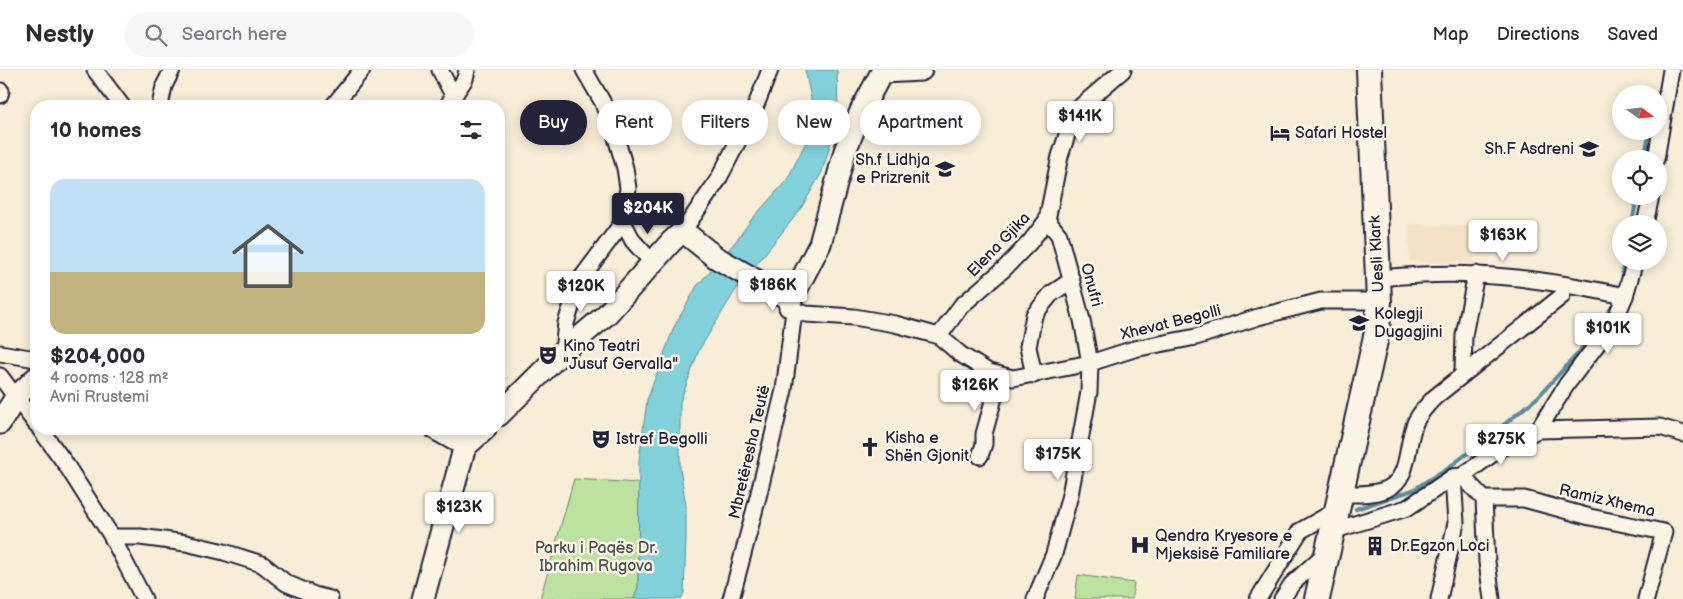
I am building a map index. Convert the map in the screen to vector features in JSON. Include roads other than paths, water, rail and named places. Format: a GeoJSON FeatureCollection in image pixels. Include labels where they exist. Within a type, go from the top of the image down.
{"type":"FeatureCollection","features":[{"type":"Feature","properties":{"kind":"main road","name":"Uesli Klark"},"geometry":{"type":"LineString","coordinates":[[1317,599],[1378,332],[1379,290],[1369,70]]}},
{"type":"Feature","properties":{"kind":"street"},"geometry":{"type":"LineString","coordinates":[[95,70],[118,100]]}},
{"type":"Feature","properties":{"kind":"street"},"geometry":{"type":"LineString","coordinates":[[161,100],[164,86],[172,70]]}},
{"type":"Feature","properties":{"kind":"street"},"geometry":{"type":"LineString","coordinates":[[338,100],[362,70]]}},
{"type":"Feature","properties":{"kind":"street"},"geometry":{"type":"LineString","coordinates":[[440,70],[449,100]]}},
{"type":"Feature","properties":{"kind":"street"},"geometry":{"type":"LineString","coordinates":[[451,100],[465,79],[467,70]]}},
{"type":"Feature","properties":{"kind":"street"},"geometry":{"type":"LineString","coordinates":[[563,351],[566,323],[580,280],[623,222],[628,188],[625,168],[615,134],[602,102],[584,70]]}},
{"type":"Feature","properties":{"kind":"street"},"geometry":{"type":"LineString","coordinates":[[505,409],[563,351],[607,314],[683,231],[718,180],[754,110],[770,70]]}},
{"type":"Feature","properties":{"kind":"street"},"geometry":{"type":"LineString","coordinates":[[683,231],[715,256],[792,305],[820,244],[845,151],[861,111],[883,71],[920,70]]}},
{"type":"Feature","properties":{"kind":"street","name":"Elena Gjika"},"geometry":{"type":"LineString","coordinates":[[939,336],[961,306],[1004,269],[1030,242],[1047,220],[1060,156],[1071,123],[1080,107],[1124,70]]}},
{"type":"Feature","properties":{"kind":"street"},"geometry":{"type":"LineString","coordinates":[[1658,150],[1675,72]]}},
{"type":"Feature","properties":{"kind":"street","name":"Onufri"},"geometry":{"type":"LineString","coordinates":[[1035,599],[1054,554],[1070,495],[1089,392],[1090,363],[1082,320],[1059,235],[1047,220]]}},
{"type":"Feature","properties":{"kind":"street"},"geometry":{"type":"LineString","coordinates":[[623,222],[633,241],[653,263]]}},
{"type":"Feature","properties":{"kind":"street"},"geometry":{"type":"LineString","coordinates":[[1538,430],[1567,384],[1614,322],[1625,296],[1632,270]]}},
{"type":"Feature","properties":{"kind":"street"},"geometry":{"type":"LineString","coordinates":[[1463,371],[1464,335],[1476,274]]}},
{"type":"Feature","properties":{"kind":"street","name":"Xhevat Begolli"},"geometry":{"type":"LineString","coordinates":[[792,305],[806,314],[854,317],[895,324],[939,336],[960,354],[989,372],[1013,378],[1090,363],[1134,349],[1196,337],[1258,317],[1321,301],[1379,290],[1410,275],[1476,274],[1572,285],[1625,296]]}},
{"type":"Feature","properties":{"kind":"street"},"geometry":{"type":"LineString","coordinates":[[1034,375],[1028,347],[1034,315],[1051,294],[1072,280]]}},
{"type":"Feature","properties":{"kind":"street"},"geometry":{"type":"LineString","coordinates":[[1282,599],[1334,522],[1368,493],[1386,490],[1398,482],[1404,470],[1416,422],[1426,406],[1562,296]]}},
{"type":"Feature","properties":{"kind":"street","name":"Mbretëresha Teutë"},"geometry":{"type":"LineString","coordinates":[[731,599],[784,390],[792,305]]}},
{"type":"Feature","properties":{"kind":"street"},"geometry":{"type":"LineString","coordinates":[[0,353],[30,358]]}},
{"type":"Feature","properties":{"kind":"street"},"geometry":{"type":"LineString","coordinates":[[0,376],[30,416]]}},
{"type":"Feature","properties":{"kind":"street"},"geometry":{"type":"LineString","coordinates":[[980,456],[1000,376]]}},
{"type":"Feature","properties":{"kind":"street"},"geometry":{"type":"LineString","coordinates":[[0,424],[16,397],[30,384]]}},
{"type":"Feature","properties":{"kind":"street"},"geometry":{"type":"LineString","coordinates":[[1258,599],[1300,531],[1334,522],[1407,508],[1500,448],[1538,430],[1573,431],[1660,427],[1683,434]]}},
{"type":"Feature","properties":{"kind":"street"},"geometry":{"type":"LineString","coordinates":[[44,435],[112,537],[144,599]]}},
{"type":"Feature","properties":{"kind":"street"},"geometry":{"type":"LineString","coordinates":[[443,435],[463,453]]}},
{"type":"Feature","properties":{"kind":"street"},"geometry":{"type":"LineString","coordinates":[[423,599],[463,453],[480,435]]}},
{"type":"Feature","properties":{"kind":"street"},"geometry":{"type":"LineString","coordinates":[[1458,476],[1484,499],[1487,562],[1492,599]]}},
{"type":"Feature","properties":{"kind":"street"},"geometry":{"type":"LineString","coordinates":[[1440,599],[1456,523],[1458,476]]}},
{"type":"Feature","properties":{"kind":"street","name":"Ramiz Xhema"},"geometry":{"type":"LineString","coordinates":[[1484,499],[1524,499],[1590,517],[1664,532],[1646,599]]}},
{"type":"Feature","properties":{"kind":"street"},"geometry":{"type":"LineString","coordinates":[[112,537],[140,536],[186,543],[224,552],[262,564],[286,583],[314,595],[330,599]]}},
{"type":"Feature","properties":{"kind":"water"},"geometry":{"type":"Polygon","coordinates":[[[805,70],[837,70],[838,100],[811,100],[805,70]]]}},
{"type":"Feature","properties":{"kind":"water"},"geometry":{"type":"Polygon","coordinates":[[[804,145],[830,145],[822,172],[800,210],[735,291],[699,350],[680,402],[680,468],[686,506],[684,593],[681,599],[634,599],[638,587],[639,460],[647,400],[674,327],[697,286],[736,241],[751,220],[787,180],[804,145]]]}},
{"type":"Feature","properties":{"kind":"waterway"},"geometry":{"type":"LineString","coordinates":[[1646,150],[1648,140]]}},
{"type":"Feature","properties":{"kind":"waterway"},"geometry":{"type":"LineString","coordinates":[[1634,215],[1635,205]]}},
{"type":"Feature","properties":{"kind":"waterway"},"geometry":{"type":"LineString","coordinates":[[1356,509],[1413,490],[1452,465],[1490,436],[1538,397],[1580,351],[1612,307]]}},
{"type":"Feature","properties":{"kind":"place","name":"Safari Hostel"},"geometry":{"type":"Point","coordinates":[1280,133]}},
{"type":"Feature","properties":{"kind":"place","name":"Sh.F Asdreni"},"geometry":{"type":"Point","coordinates":[1589,149]}},
{"type":"Feature","properties":{"kind":"place","name":"Sh.f Lidhja e Prizrenit"},"geometry":{"type":"Point","coordinates":[945,169]}},
{"type":"Feature","properties":{"kind":"place","name":"Kolegji Dugagjini"},"geometry":{"type":"Point","coordinates":[1359,323]}},
{"type":"Feature","properties":{"kind":"place","name":"Kino Teatri \"Jusuf Gervalla\""},"geometry":{"type":"Point","coordinates":[548,355]}},
{"type":"Feature","properties":{"kind":"place","name":"Istref Begolli"},"geometry":{"type":"Point","coordinates":[601,439]}},
{"type":"Feature","properties":{"kind":"place","name":"Kisha e Shën Gjonit"},"geometry":{"type":"Point","coordinates":[870,447]}},
{"type":"Feature","properties":{"kind":"place","name":"Qendra Kryesore e Mjeksisë Familiare"},"geometry":{"type":"Point","coordinates":[1140,545]}},
{"type":"Feature","properties":{"kind":"place","name":"Dr.Egzon Loci"},"geometry":{"type":"Point","coordinates":[1375,546]}},
{"type":"Feature","properties":{"kind":"park label","name":"Parku i Paqës Dr. Ibrahim Rugova"},"geometry":{"type":"Point","coordinates":[596,557]}}]}
